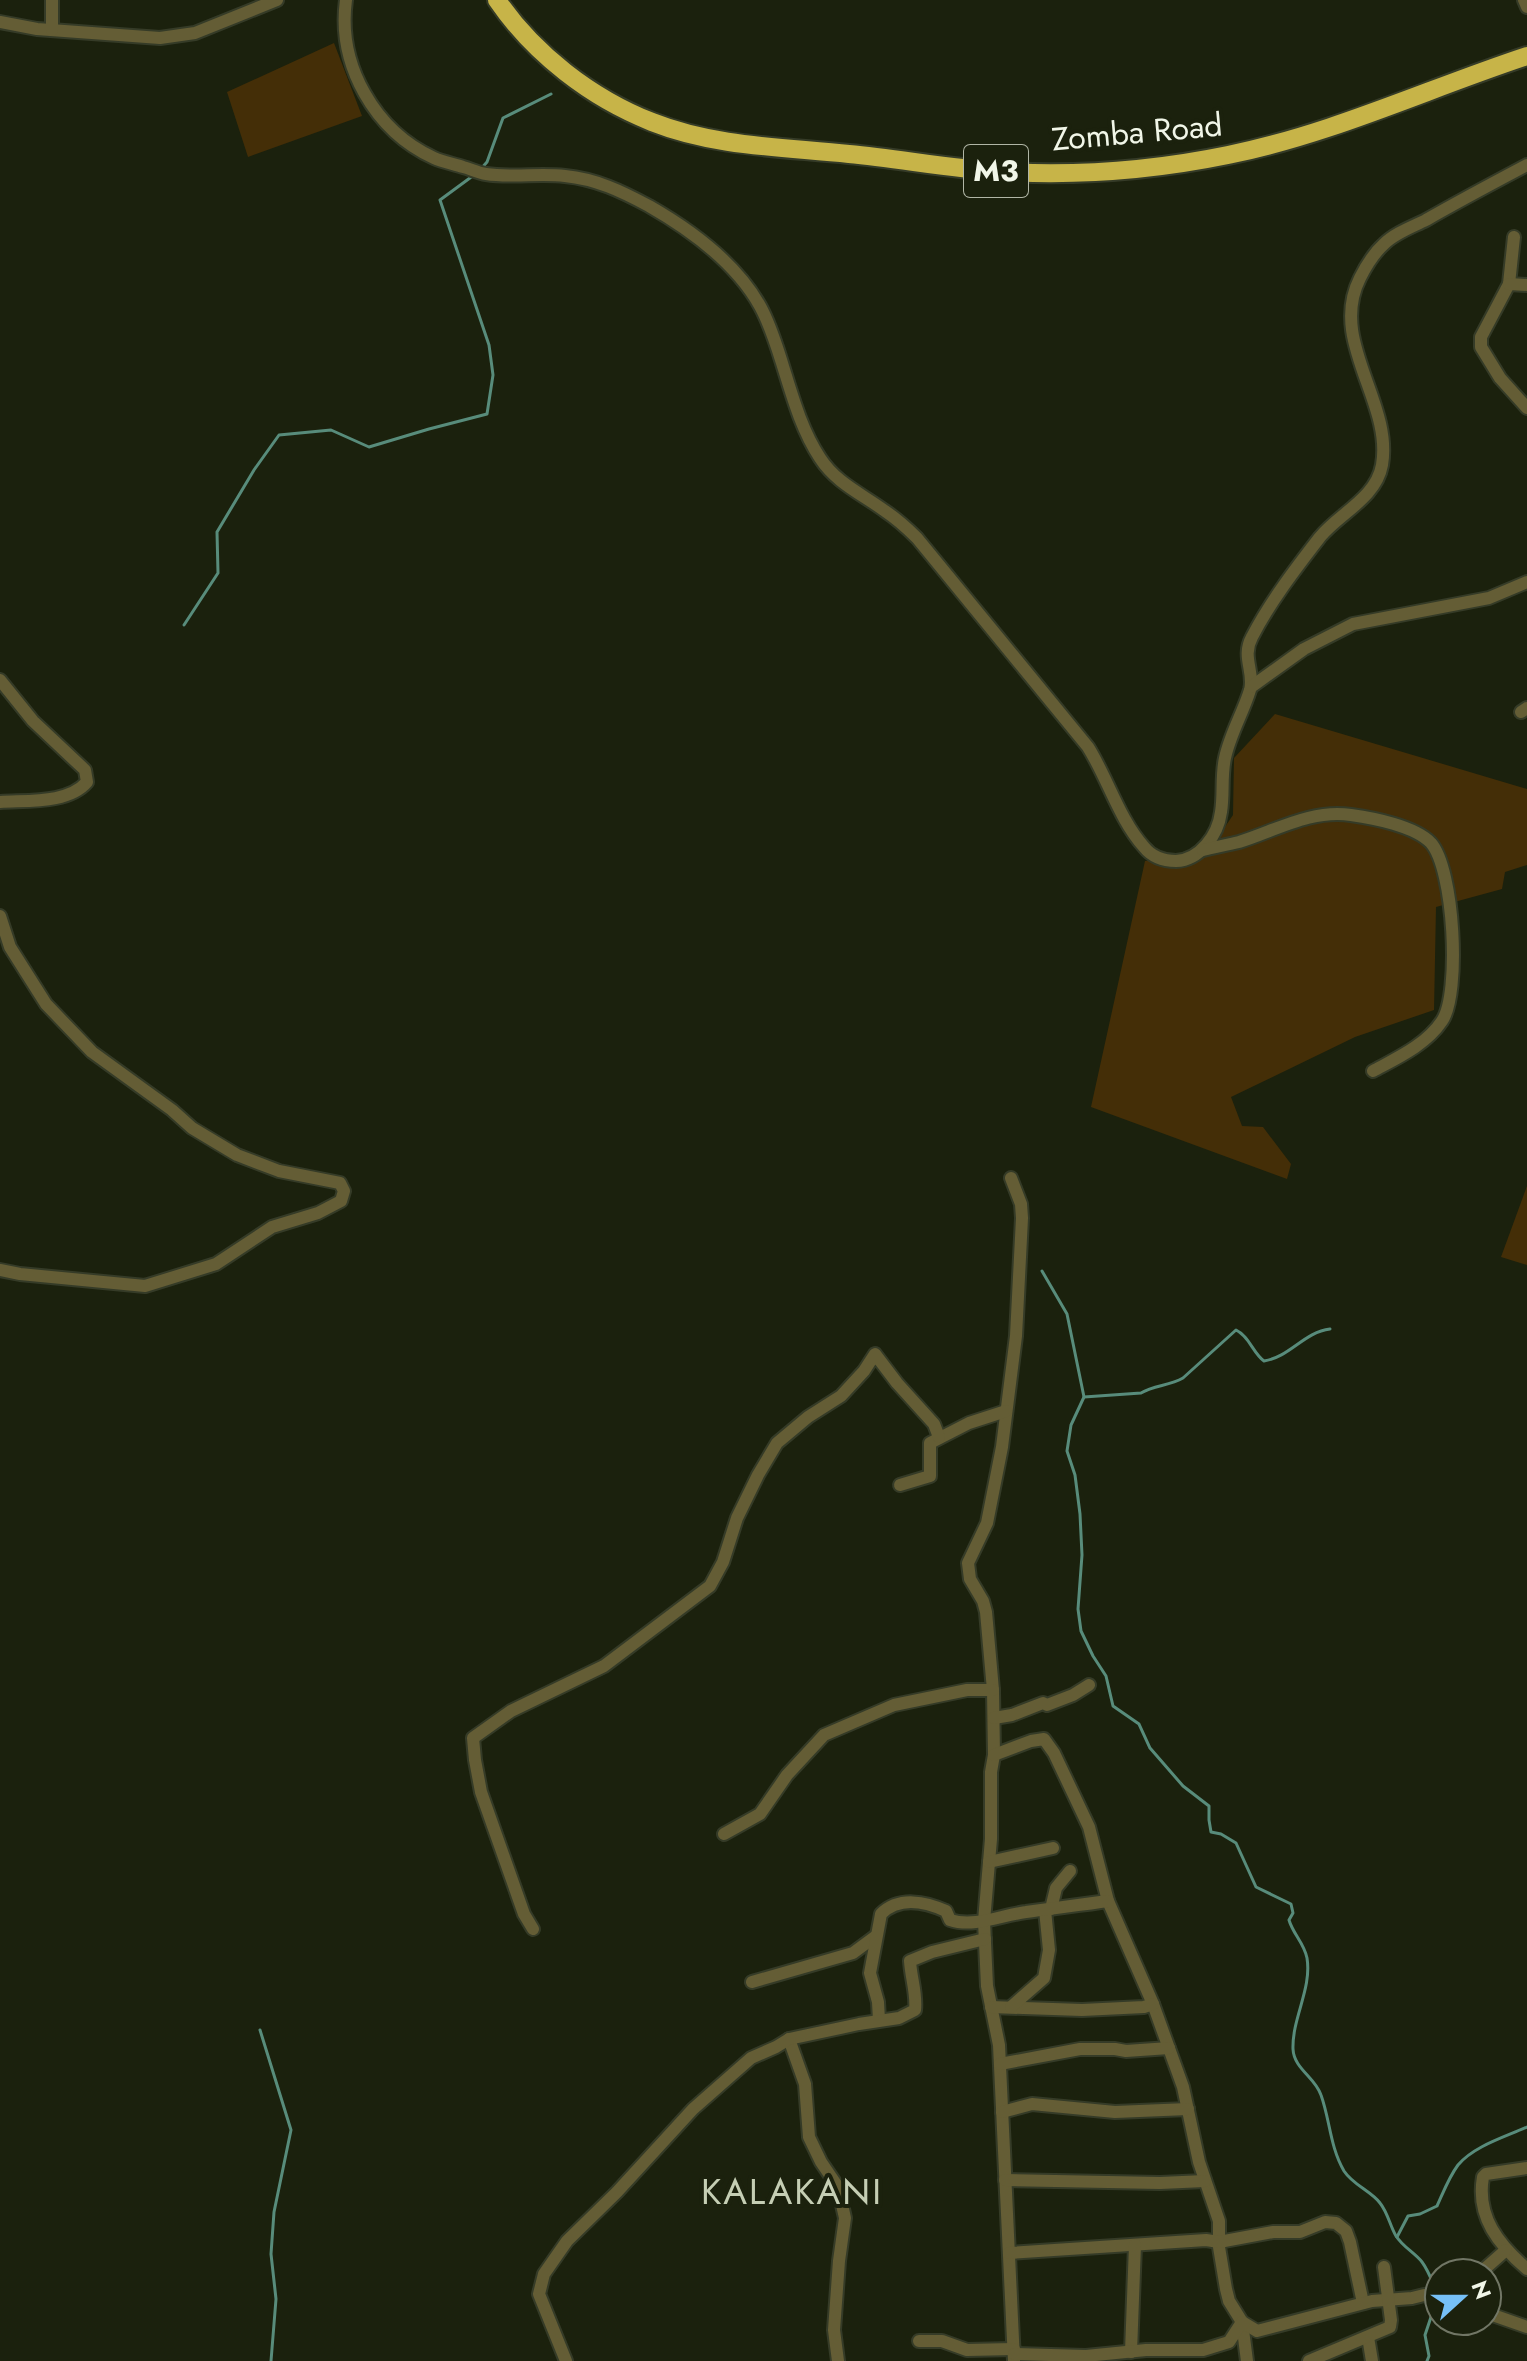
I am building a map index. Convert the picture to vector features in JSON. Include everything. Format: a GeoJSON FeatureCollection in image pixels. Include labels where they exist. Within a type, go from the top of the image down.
{"type":"FeatureCollection","features":[{"type":"Feature","properties":{"kind":"highway","name":"Zomba Road"},"geometry":{"type":"LineString","coordinates":[[497,0],[541,52],[574,79],[629,111],[676,130],[729,142],[1005,172],[1120,170],[1256,149],[1334,127],[1527,56]]}},
{"type":"Feature","properties":{"kind":"street"},"geometry":{"type":"LineString","coordinates":[[52,0],[52,30]]}},
{"type":"Feature","properties":{"kind":"street"},"geometry":{"type":"LineString","coordinates":[[0,22],[52,30],[172,37],[195,33],[277,0]]}},
{"type":"Feature","properties":{"kind":"street"},"geometry":{"type":"LineString","coordinates":[[346,0],[347,45],[358,83],[381,116],[413,146],[435,159],[482,174],[518,177],[562,175],[603,182],[663,215],[693,236],[742,279],[761,308],[810,441],[828,469],[850,489],[899,521],[917,538],[1088,747],[1124,817],[1144,848],[1161,860],[1196,856],[1214,832],[1221,814],[1225,759],[1234,726],[1251,687],[1247,651],[1253,635],[1321,536],[1366,495],[1380,473],[1384,450],[1382,435],[1355,346],[1352,300],[1358,280],[1386,242],[1527,165]]}},
{"type":"Feature","properties":{"kind":"street"},"geometry":{"type":"LineString","coordinates":[[1524,0],[1527,7]]}},
{"type":"Feature","properties":{"kind":"street"},"geometry":{"type":"LineString","coordinates":[[1514,237],[1509,284],[1481,337],[1481,347],[1500,378],[1527,408]]}},
{"type":"Feature","properties":{"kind":"street"},"geometry":{"type":"LineString","coordinates":[[1509,284],[1527,285]]}},
{"type":"Feature","properties":{"kind":"street"},"geometry":{"type":"LineString","coordinates":[[1500,594],[1527,582]]}},
{"type":"Feature","properties":{"kind":"street"},"geometry":{"type":"LineString","coordinates":[[1251,687],[1304,649],[1353,624],[1527,590]]}},
{"type":"Feature","properties":{"kind":"street"},"geometry":{"type":"LineString","coordinates":[[0,680],[12,698],[85,770],[88,777],[76,792],[59,797],[0,802]]}},
{"type":"Feature","properties":{"kind":"street"},"geometry":{"type":"LineString","coordinates":[[1203,850],[1239,842],[1307,819],[1337,814],[1400,826],[1423,836],[1433,845],[1440,860],[1451,914],[1451,1000],[1433,1033],[1406,1054],[1373,1071]]}},
{"type":"Feature","properties":{"kind":"street"},"geometry":{"type":"LineString","coordinates":[[0,916],[10,947],[46,1004],[92,1052],[192,1128],[237,1155],[279,1171],[340,1183],[344,1191],[341,1201],[318,1213],[272,1227],[216,1264],[145,1286],[0,1270]]}},
{"type":"Feature","properties":{"kind":"street"},"geometry":{"type":"LineString","coordinates":[[1011,1178],[1021,1204],[1016,1336],[1002,1447],[990,1510],[967,1570],[986,1612],[993,1690],[991,1839],[984,1921],[987,1986],[999,2045],[1014,2355]]}},
{"type":"Feature","properties":{"kind":"street"},"geometry":{"type":"LineString","coordinates":[[533,1929],[524,1914],[481,1792],[473,1738],[511,1711],[604,1666],[710,1586],[723,1562],[737,1518],[777,1443],[808,1417],[841,1396],[875,1354],[934,1424],[939,1437]]}},
{"type":"Feature","properties":{"kind":"street"},"geometry":{"type":"LineString","coordinates":[[900,1485],[930,1476],[930,1443],[969,1423],[1006,1411]]}},
{"type":"Feature","properties":{"kind":"street"},"geometry":{"type":"LineString","coordinates":[[994,1718],[1012,1715],[1043,1703],[1047,1705],[1089,1685]]}},
{"type":"Feature","properties":{"kind":"street"},"geometry":{"type":"LineString","coordinates":[[724,1834],[760,1814],[787,1775],[824,1735],[894,1705],[967,1690],[993,1690]]}},
{"type":"Feature","properties":{"kind":"street"},"geometry":{"type":"LineString","coordinates":[[994,1755],[1044,1739],[1054,1753],[1089,1827],[1108,1901],[1153,2004],[1188,2109],[1205,2181],[1219,2221],[1219,2242],[1229,2301],[1242,2322],[1247,2361]]}},
{"type":"Feature","properties":{"kind":"street"},"geometry":{"type":"LineString","coordinates":[[989,1862],[1053,1848]]}},
{"type":"Feature","properties":{"kind":"street"},"geometry":{"type":"LineString","coordinates":[[1011,2007],[1044,1978],[1049,1950],[1048,1909],[1056,1888],[1070,1871]]}},
{"type":"Feature","properties":{"kind":"street"},"geometry":{"type":"LineString","coordinates":[[879,2020],[878,2002],[870,1973],[881,1914],[888,1907],[906,1902],[933,1905],[946,1911],[950,1920],[959,1923],[1108,1901]]}},
{"type":"Feature","properties":{"kind":"street"},"geometry":{"type":"LineString","coordinates":[[752,1982],[853,1953],[876,1936]]}},
{"type":"Feature","properties":{"kind":"street"},"geometry":{"type":"LineString","coordinates":[[566,2361],[539,2294],[544,2274],[567,2241],[624,2186],[693,2109],[751,2058],[789,2039],[899,2018],[915,2010],[916,1996],[912,1988],[910,1961],[932,1952],[985,1939]]}},
{"type":"Feature","properties":{"kind":"street"},"geometry":{"type":"LineString","coordinates":[[991,2007],[1082,2010],[1153,2004]]}},
{"type":"Feature","properties":{"kind":"street"},"geometry":{"type":"LineString","coordinates":[[789,2039],[805,2084],[809,2137],[838,2187],[845,2218],[834,2330],[838,2361]]}},
{"type":"Feature","properties":{"kind":"street"},"geometry":{"type":"LineString","coordinates":[[1000,2064],[1080,2049],[1126,2051],[1169,2048]]}},
{"type":"Feature","properties":{"kind":"street"},"geometry":{"type":"LineString","coordinates":[[1002,2112],[1032,2104],[1115,2112],[1188,2109]]}},
{"type":"Feature","properties":{"kind":"street"},"geometry":{"type":"LineString","coordinates":[[1527,2168],[1483,2177],[1482,2199],[1495,2237],[1527,2269]]}},
{"type":"Feature","properties":{"kind":"street"},"geometry":{"type":"LineString","coordinates":[[1005,2180],[1205,2181]]}},
{"type":"Feature","properties":{"kind":"street"},"geometry":{"type":"LineString","coordinates":[[1009,2253],[1206,2240],[1219,2242],[1273,2232],[1300,2232],[1325,2222],[1336,2223],[1346,2231],[1350,2242],[1363,2303]]}},
{"type":"Feature","properties":{"kind":"street"},"geometry":{"type":"LineString","coordinates":[[1135,2245],[1138,2355]]}},
{"type":"Feature","properties":{"kind":"street"},"geometry":{"type":"LineString","coordinates":[[1498,2257],[1506,2250]]}},
{"type":"Feature","properties":{"kind":"street"},"geometry":{"type":"LineString","coordinates":[[1309,2361],[1390,2327],[1384,2267]]}},
{"type":"Feature","properties":{"kind":"street"},"geometry":{"type":"LineString","coordinates":[[1242,2322],[1257,2331],[1363,2303],[1423,2295]]}},
{"type":"Feature","properties":{"kind":"street"},"geometry":{"type":"LineString","coordinates":[[1503,2319],[1527,2327]]}},
{"type":"Feature","properties":{"kind":"street"},"geometry":{"type":"LineString","coordinates":[[919,2341],[942,2341],[967,2350],[1014,2355],[1138,2355],[1146,2350],[1203,2350],[1221,2346],[1229,2342],[1242,2322]]}},
{"type":"Feature","properties":{"kind":"street"},"geometry":{"type":"LineString","coordinates":[[1368,2337],[1372,2361]]}},
{"type":"Feature","properties":{"kind":"shaded area"},"geometry":{"type":"Polygon","coordinates":[[[334,43],[362,116],[248,157],[227,92],[334,43]]]}},
{"type":"Feature","properties":{"kind":"shaded area"},"geometry":{"type":"Polygon","coordinates":[[[1275,714],[1527,789],[1527,865],[1505,872],[1502,889],[1436,907],[1434,1010],[1355,1037],[1231,1097],[1242,1126],[1263,1127],[1291,1164],[1287,1179],[1091,1107],[1145,861],[1206,855],[1233,815],[1234,758],[1275,714]]]}},
{"type":"Feature","properties":{"kind":"shaded area"},"geometry":{"type":"Polygon","coordinates":[[[1527,1186],[1527,1265],[1501,1257],[1527,1186]]]}},
{"type":"Feature","properties":{"kind":"waterway"},"geometry":{"type":"LineString","coordinates":[[480,170],[487,162],[503,118],[551,94]]}},
{"type":"Feature","properties":{"kind":"waterway"},"geometry":{"type":"LineString","coordinates":[[184,625],[218,573],[217,532],[279,435],[331,430],[369,447],[487,414],[493,375],[489,345],[440,200],[474,175]]}},
{"type":"Feature","properties":{"kind":"waterway"},"geometry":{"type":"LineString","coordinates":[[1042,1271],[1067,1314],[1084,1397],[1071,1425],[1067,1451],[1075,1475],[1080,1514],[1082,1555],[1078,1609],[1081,1631],[1106,1676],[1113,1706],[1139,1724],[1150,1748],[1183,1786],[1209,1806],[1211,1832],[1236,1843],[1256,1887],[1291,1904],[1293,1913],[1289,1920],[1306,1953],[1308,1970],[1295,2026],[1294,2056],[1321,2095],[1336,2153],[1344,2171],[1380,2203],[1396,2236],[1423,2264]]}},
{"type":"Feature","properties":{"kind":"waterway"},"geometry":{"type":"LineString","coordinates":[[1084,1397],[1141,1393],[1178,1381],[1236,1330],[1264,1361],[1282,1355],[1312,1335],[1330,1329]]}},
{"type":"Feature","properties":{"kind":"waterway"},"geometry":{"type":"LineString","coordinates":[[260,2030],[291,2130],[274,2212],[271,2254],[276,2299],[271,2361]]}},
{"type":"Feature","properties":{"kind":"waterway"},"geometry":{"type":"LineString","coordinates":[[1397,2237],[1408,2216],[1437,2206],[1458,2165],[1472,2152],[1527,2127]]}},
{"type":"Feature","properties":{"kind":"waterway"},"geometry":{"type":"LineString","coordinates":[[1425,2337],[1427,2361]]}},
{"type":"Feature","properties":{"kind":"district","name":"KALAKANI"},"geometry":{"type":"Point","coordinates":[792,2191]}}]}
